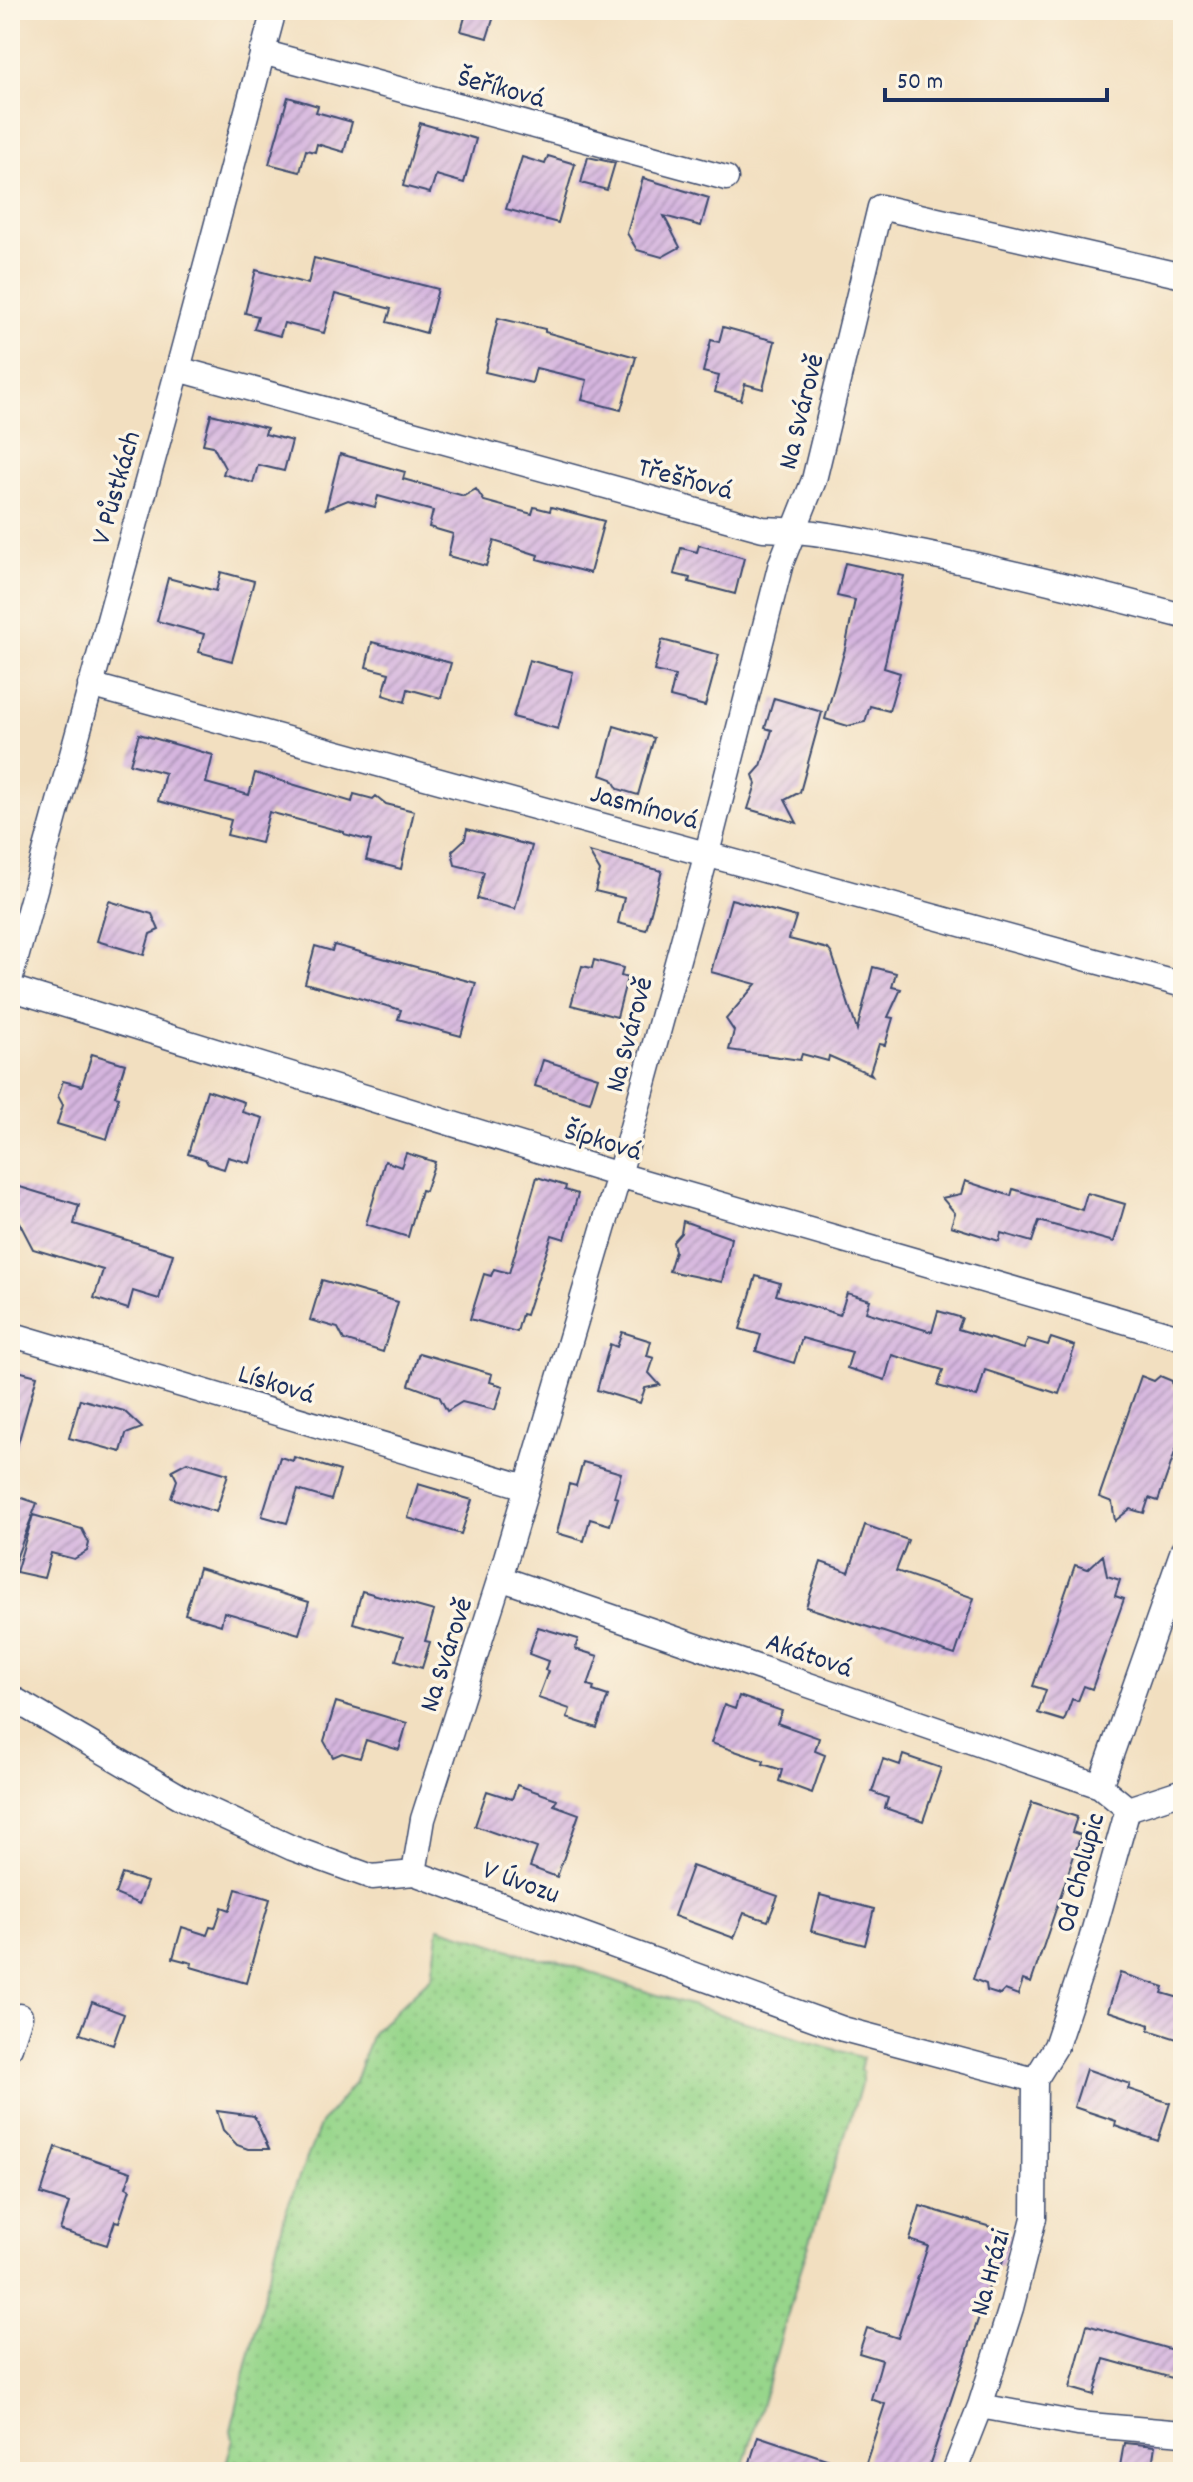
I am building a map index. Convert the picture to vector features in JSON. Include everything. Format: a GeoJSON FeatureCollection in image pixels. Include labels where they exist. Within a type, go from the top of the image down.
{"type":"FeatureCollection","features":[{"type":"Feature","properties":{"kind":"street","name":"V Půstkách"},"geometry":{"type":"LineString","coordinates":[[10,980],[274,10]]}},
{"type":"Feature","properties":{"kind":"street","name":"Šeříková"},"geometry":{"type":"LineString","coordinates":[[262,52],[726,178]]}},
{"type":"Feature","properties":{"kind":"street","name":"Na Svárově"},"geometry":{"type":"LineString","coordinates":[[414,1873],[423,1819],[500,1578],[619,1175],[707,853],[781,563],[814,480],[880,207],[1183,276]]}},
{"type":"Feature","properties":{"kind":"street","name":"Třešňová"},"geometry":{"type":"LineString","coordinates":[[178,369],[763,529],[836,535],[1022,573],[1183,616]]}},
{"type":"Feature","properties":{"kind":"street","name":"Jasmínová"},"geometry":{"type":"LineString","coordinates":[[90,685],[1183,985]]}},
{"type":"Feature","properties":{"kind":"street","name":"Šípková"},"geometry":{"type":"LineString","coordinates":[[10,988],[619,1175],[1183,1338]]}},
{"type":"Feature","properties":{"kind":"street","name":"Lísková"},"geometry":{"type":"LineString","coordinates":[[10,1334],[526,1487]]}},
{"type":"Feature","properties":{"kind":"street","name":"Od Cholupic"},"geometry":{"type":"LineString","coordinates":[[1035,2080],[1056,2046],[1089,1947],[1128,1809],[1100,1786],[1183,1550]]}},
{"type":"Feature","properties":{"kind":"street","name":"Akátová"},"geometry":{"type":"LineString","coordinates":[[500,1578],[1100,1786]]}},
{"type":"Feature","properties":{"kind":"street","name":"V Úvozu"},"geometry":{"type":"LineString","coordinates":[[10,1697],[181,1797],[292,1848],[372,1877],[414,1873],[843,2029],[1035,2080]]}},
{"type":"Feature","properties":{"kind":"street"},"geometry":{"type":"LineString","coordinates":[[1128,1809],[1183,1791]]}},
{"type":"Feature","properties":{"kind":"street"},"geometry":{"type":"LineString","coordinates":[[10,2047],[20,2016]]}},
{"type":"Feature","properties":{"kind":"street","name":"Na Hrázi"},"geometry":{"type":"LineString","coordinates":[[954,2472],[980,2406],[1011,2308],[1034,2218],[1035,2080]]}},
{"type":"Feature","properties":{"kind":"street"},"geometry":{"type":"LineString","coordinates":[[980,2406],[1078,2424],[1183,2433]]}},
{"type":"Feature","properties":{"kind":"green space"},"geometry":{"type":"Polygon","coordinates":[[[439,1927],[539,1959],[553,1959],[638,1989],[863,2058],[860,2070],[863,2072],[862,2082],[800,2272],[742,2472],[224,2472],[233,2439],[231,2430],[288,2205],[321,2123],[354,2084],[372,2033],[432,1976],[439,1927]]]}},
{"type":"Feature","properties":{"kind":"building"},"geometry":{"type":"Polygon","coordinates":[[[467,10],[496,10],[487,38],[461,31],[467,10]]]}},
{"type":"Feature","properties":{"kind":"building"},"geometry":{"type":"Polygon","coordinates":[[[288,97],[318,106],[316,112],[352,122],[344,152],[317,144],[315,152],[306,150],[300,172],[269,164],[288,97]]]}},
{"type":"Feature","properties":{"kind":"building"},"geometry":{"type":"Polygon","coordinates":[[[420,123],[476,139],[464,183],[436,175],[430,193],[403,186],[420,123]]]}},
{"type":"Feature","properties":{"kind":"building"},"geometry":{"type":"Polygon","coordinates":[[[548,156],[575,164],[558,223],[506,209],[522,157],[545,164],[548,156]]]}},
{"type":"Feature","properties":{"kind":"building"},"geometry":{"type":"Polygon","coordinates":[[[588,157],[615,163],[607,190],[581,183],[588,157]]]}},
{"type":"Feature","properties":{"kind":"building"},"geometry":{"type":"Polygon","coordinates":[[[643,178],[709,198],[701,226],[664,216],[680,247],[662,257],[637,250],[627,233],[643,178]]]}},
{"type":"Feature","properties":{"kind":"building"},"geometry":{"type":"Polygon","coordinates":[[[314,258],[438,289],[426,333],[387,322],[391,309],[335,294],[324,333],[284,323],[280,336],[254,329],[258,316],[245,313],[256,270],[308,284],[314,258]]]}},
{"type":"Feature","properties":{"kind":"building"},"geometry":{"type":"Polygon","coordinates":[[[498,318],[636,357],[621,410],[582,400],[587,380],[536,368],[532,383],[485,372],[498,318]]]}},
{"type":"Feature","properties":{"kind":"building"},"geometry":{"type":"Polygon","coordinates":[[[723,327],[775,341],[763,389],[745,384],[741,400],[715,392],[719,376],[703,372],[711,340],[719,342],[723,327]]]}},
{"type":"Feature","properties":{"kind":"building"},"geometry":{"type":"Polygon","coordinates":[[[211,414],[267,428],[265,434],[292,441],[284,471],[258,465],[253,483],[223,474],[225,468],[213,446],[203,444],[211,414]]]}},
{"type":"Feature","properties":{"kind":"building"},"geometry":{"type":"Polygon","coordinates":[[[340,454],[405,472],[403,479],[464,496],[476,489],[484,501],[532,514],[534,507],[550,511],[551,507],[604,521],[590,573],[537,559],[538,555],[494,541],[486,566],[448,556],[453,534],[429,527],[433,511],[378,496],[375,507],[348,500],[326,509],[340,454]]]}},
{"type":"Feature","properties":{"kind":"building"},"geometry":{"type":"Polygon","coordinates":[[[699,545],[744,558],[735,594],[689,582],[690,578],[674,574],[681,548],[697,552],[699,545]]]}},
{"type":"Feature","properties":{"kind":"building"},"geometry":{"type":"Polygon","coordinates":[[[845,563],[904,576],[884,668],[900,673],[889,711],[870,706],[865,722],[848,726],[825,719],[855,600],[837,596],[845,563]]]}},
{"type":"Feature","properties":{"kind":"building"},"geometry":{"type":"Polygon","coordinates":[[[221,572],[254,581],[232,661],[199,652],[204,634],[157,621],[168,578],[216,591],[221,572]]]}},
{"type":"Feature","properties":{"kind":"building"},"geometry":{"type":"Polygon","coordinates":[[[662,640],[719,655],[705,706],[670,697],[675,676],[654,671],[662,640]]]}},
{"type":"Feature","properties":{"kind":"building"},"geometry":{"type":"Polygon","coordinates":[[[372,642],[451,663],[441,698],[408,689],[405,702],[383,695],[389,673],[366,667],[372,642]]]}},
{"type":"Feature","properties":{"kind":"building"},"geometry":{"type":"Polygon","coordinates":[[[529,660],[573,672],[558,729],[513,717],[529,660]]]}},
{"type":"Feature","properties":{"kind":"building"},"geometry":{"type":"Polygon","coordinates":[[[774,698],[822,712],[800,792],[785,800],[797,823],[748,809],[756,784],[753,775],[761,766],[772,730],[765,728],[774,698]]]}},
{"type":"Feature","properties":{"kind":"building"},"geometry":{"type":"Polygon","coordinates":[[[614,726],[654,738],[638,795],[618,789],[612,779],[601,775],[614,726]]]}},
{"type":"Feature","properties":{"kind":"building"},"geometry":{"type":"Polygon","coordinates":[[[139,734],[213,755],[206,783],[249,795],[255,773],[352,802],[354,794],[373,799],[376,796],[386,804],[414,811],[401,869],[366,860],[371,841],[344,832],[269,812],[261,843],[227,835],[231,820],[158,801],[165,773],[130,764],[139,734]]]}},
{"type":"Feature","properties":{"kind":"building"},"geometry":{"type":"Polygon","coordinates":[[[467,829],[532,846],[515,909],[477,899],[484,872],[455,865],[452,851],[465,839],[467,829]]]}},
{"type":"Feature","properties":{"kind":"building"},"geometry":{"type":"Polygon","coordinates":[[[589,852],[662,871],[646,930],[618,923],[624,898],[595,891],[600,871],[589,852]]]}},
{"type":"Feature","properties":{"kind":"building"},"geometry":{"type":"Polygon","coordinates":[[[731,899],[796,917],[789,939],[828,949],[857,1030],[873,967],[896,973],[892,987],[901,989],[888,1017],[893,1018],[885,1045],[879,1044],[870,1072],[872,1075],[829,1056],[828,1061],[802,1054],[800,1060],[729,1050],[734,1031],[726,1019],[756,984],[711,972],[731,899]]]}},
{"type":"Feature","properties":{"kind":"building"},"geometry":{"type":"Polygon","coordinates":[[[109,901],[152,914],[159,930],[150,934],[144,955],[97,941],[109,901]]]}},
{"type":"Feature","properties":{"kind":"building"},"geometry":{"type":"Polygon","coordinates":[[[334,945],[476,983],[461,1036],[398,1019],[401,1010],[305,983],[315,946],[332,951],[334,945]]]}},
{"type":"Feature","properties":{"kind":"building"},"geometry":{"type":"Polygon","coordinates":[[[594,960],[623,968],[621,976],[627,978],[617,1017],[571,1005],[582,966],[592,968],[594,960]]]}},
{"type":"Feature","properties":{"kind":"building"},"geometry":{"type":"Polygon","coordinates":[[[92,1054],[125,1064],[107,1139],[57,1124],[63,1105],[58,1096],[63,1081],[82,1086],[92,1054]]]}},
{"type":"Feature","properties":{"kind":"building"},"geometry":{"type":"Polygon","coordinates":[[[543,1060],[598,1077],[590,1102],[535,1086],[543,1060]]]}},
{"type":"Feature","properties":{"kind":"building"},"geometry":{"type":"Polygon","coordinates":[[[207,1090],[244,1102],[242,1112],[263,1118],[250,1163],[228,1157],[224,1169],[188,1154],[207,1090]]]}},
{"type":"Feature","properties":{"kind":"building"},"geometry":{"type":"Polygon","coordinates":[[[406,1153],[435,1162],[425,1191],[421,1190],[408,1237],[366,1224],[385,1161],[401,1167],[406,1153]]]}},
{"type":"Feature","properties":{"kind":"building"},"geometry":{"type":"Polygon","coordinates":[[[537,1177],[566,1186],[565,1190],[578,1194],[565,1239],[552,1235],[526,1315],[522,1314],[517,1332],[470,1319],[484,1274],[491,1276],[494,1269],[509,1273],[537,1177]]]}},
{"type":"Feature","properties":{"kind":"building"},"geometry":{"type":"Polygon","coordinates":[[[965,1181],[1011,1196],[1013,1189],[1082,1210],[1087,1193],[1125,1204],[1114,1242],[1039,1221],[1032,1242],[1001,1233],[999,1241],[951,1226],[955,1213],[942,1198],[961,1194],[965,1181]]]}},
{"type":"Feature","properties":{"kind":"building"},"geometry":{"type":"Polygon","coordinates":[[[10,1184],[79,1205],[74,1224],[173,1254],[159,1299],[133,1291],[128,1309],[94,1298],[103,1270],[33,1249],[19,1222],[10,1219],[10,1184]]]}},
{"type":"Feature","properties":{"kind":"building"},"geometry":{"type":"Polygon","coordinates":[[[683,1221],[731,1238],[722,1282],[669,1271],[675,1251],[673,1242],[681,1233],[683,1221]]]}},
{"type":"Feature","properties":{"kind":"building"},"geometry":{"type":"Polygon","coordinates":[[[756,1276],[780,1283],[776,1295],[840,1315],[847,1293],[870,1300],[866,1312],[932,1332],[938,1311],[962,1318],[958,1329],[1024,1349],[1028,1339],[1048,1345],[1051,1338],[1075,1346],[1059,1394],[985,1370],[977,1397],[938,1386],[943,1370],[892,1355],[885,1380],[847,1368],[852,1352],[802,1338],[794,1363],[756,1351],[761,1335],[740,1329],[756,1276]]]}},
{"type":"Feature","properties":{"kind":"building"},"geometry":{"type":"Polygon","coordinates":[[[322,1280],[398,1302],[383,1352],[344,1340],[338,1328],[310,1320],[322,1280]]]}},
{"type":"Feature","properties":{"kind":"building"},"geometry":{"type":"Polygon","coordinates":[[[622,1332],[651,1341],[647,1356],[654,1358],[649,1373],[660,1385],[645,1388],[640,1403],[597,1390],[610,1344],[617,1347],[622,1332]]]}},
{"type":"Feature","properties":{"kind":"building"},"geometry":{"type":"Polygon","coordinates":[[[419,1353],[492,1374],[490,1382],[503,1386],[495,1410],[462,1402],[447,1411],[439,1396],[409,1385],[419,1353]]]}},
{"type":"Feature","properties":{"kind":"building"},"geometry":{"type":"Polygon","coordinates":[[[10,1369],[37,1376],[17,1447],[10,1446],[10,1369]]]}},
{"type":"Feature","properties":{"kind":"building"},"geometry":{"type":"Polygon","coordinates":[[[1141,1376],[1154,1381],[1160,1376],[1172,1381],[1173,1388],[1183,1391],[1183,1429],[1158,1501],[1149,1498],[1144,1513],[1130,1509],[1115,1521],[1112,1502],[1099,1497],[1141,1376]]]}},
{"type":"Feature","properties":{"kind":"building"},"geometry":{"type":"Polygon","coordinates":[[[80,1399],[124,1411],[142,1428],[126,1434],[121,1452],[69,1438],[80,1399]]]}},
{"type":"Feature","properties":{"kind":"building"},"geometry":{"type":"Polygon","coordinates":[[[280,1457],[293,1461],[294,1457],[340,1471],[331,1500],[298,1490],[287,1523],[262,1516],[280,1457]]]}},
{"type":"Feature","properties":{"kind":"building"},"geometry":{"type":"Polygon","coordinates":[[[187,1462],[228,1474],[216,1512],[171,1498],[177,1480],[172,1470],[187,1462]]]}},
{"type":"Feature","properties":{"kind":"building"},"geometry":{"type":"Polygon","coordinates":[[[583,1462],[621,1473],[610,1525],[590,1519],[584,1541],[557,1533],[569,1484],[576,1486],[583,1462]]]}},
{"type":"Feature","properties":{"kind":"building"},"geometry":{"type":"Polygon","coordinates":[[[418,1484],[472,1500],[461,1534],[408,1518],[418,1484]]]}},
{"type":"Feature","properties":{"kind":"building"},"geometry":{"type":"Polygon","coordinates":[[[10,1494],[37,1503],[12,1569],[10,1568],[10,1494]]]}},
{"type":"Feature","properties":{"kind":"building"},"geometry":{"type":"Polygon","coordinates":[[[33,1515],[82,1529],[89,1543],[87,1551],[74,1559],[51,1553],[44,1578],[16,1572],[33,1515]]]}},
{"type":"Feature","properties":{"kind":"building"},"geometry":{"type":"Polygon","coordinates":[[[865,1525],[908,1540],[896,1571],[974,1598],[955,1655],[806,1607],[821,1562],[849,1572],[865,1525]]]}},
{"type":"Feature","properties":{"kind":"building"},"geometry":{"type":"Polygon","coordinates":[[[1103,1555],[1107,1576],[1120,1580],[1115,1596],[1124,1599],[1092,1689],[1084,1686],[1078,1701],[1072,1699],[1064,1721],[1038,1713],[1046,1690],[1033,1686],[1075,1565],[1088,1569],[1103,1555]]]}},
{"type":"Feature","properties":{"kind":"building"},"geometry":{"type":"Polygon","coordinates":[[[199,1568],[309,1602],[299,1634],[224,1612],[221,1625],[185,1614],[199,1568]]]}},
{"type":"Feature","properties":{"kind":"building"},"geometry":{"type":"Polygon","coordinates":[[[362,1591],[434,1611],[425,1641],[430,1642],[422,1668],[396,1660],[403,1637],[353,1623],[362,1591]]]}},
{"type":"Feature","properties":{"kind":"building"},"geometry":{"type":"Polygon","coordinates":[[[538,1627],[578,1639],[575,1649],[598,1656],[588,1685],[594,1687],[593,1691],[608,1696],[597,1728],[567,1718],[570,1709],[538,1698],[548,1671],[545,1670],[548,1661],[529,1654],[538,1627]]]}},
{"type":"Feature","properties":{"kind":"building"},"geometry":{"type":"Polygon","coordinates":[[[739,1696],[782,1711],[777,1723],[819,1738],[815,1751],[825,1755],[812,1793],[779,1781],[782,1770],[763,1764],[764,1761],[711,1743],[724,1705],[735,1709],[739,1696]]]}},
{"type":"Feature","properties":{"kind":"building"},"geometry":{"type":"Polygon","coordinates":[[[336,1702],[407,1723],[399,1750],[366,1740],[360,1758],[342,1753],[333,1757],[324,1741],[336,1702]]]}},
{"type":"Feature","properties":{"kind":"building"},"geometry":{"type":"Polygon","coordinates":[[[903,1755],[941,1768],[923,1821],[885,1808],[888,1798],[872,1792],[883,1759],[900,1765],[903,1755]]]}},
{"type":"Feature","properties":{"kind":"building"},"geometry":{"type":"Polygon","coordinates":[[[517,1785],[557,1799],[554,1805],[579,1814],[557,1877],[530,1867],[537,1848],[475,1826],[487,1791],[512,1799],[517,1785]]]}},
{"type":"Feature","properties":{"kind":"building"},"geometry":{"type":"Polygon","coordinates":[[[1032,1802],[1077,1817],[1072,1832],[1081,1835],[1031,1983],[1023,1980],[1018,1995],[1005,1990],[1000,1995],[987,1991],[986,1984],[973,1979],[1032,1802]]]}},
{"type":"Feature","properties":{"kind":"building"},"geometry":{"type":"Polygon","coordinates":[[[692,1866],[778,1896],[768,1921],[744,1913],[734,1938],[674,1916],[692,1866]]]}},
{"type":"Feature","properties":{"kind":"building"},"geometry":{"type":"Polygon","coordinates":[[[122,1874],[147,1882],[139,1904],[115,1894],[122,1874]]]}},
{"type":"Feature","properties":{"kind":"building"},"geometry":{"type":"Polygon","coordinates":[[[236,1889],[270,1899],[246,1983],[191,1967],[192,1963],[173,1958],[182,1927],[207,1935],[210,1927],[215,1928],[222,1907],[230,1910],[236,1889]]]}},
{"type":"Feature","properties":{"kind":"building"},"geometry":{"type":"Polygon","coordinates":[[[820,1895],[874,1909],[865,1945],[811,1931],[820,1895]]]}},
{"type":"Feature","properties":{"kind":"building"},"geometry":{"type":"Polygon","coordinates":[[[1120,1973],[1164,1987],[1162,1993],[1183,1999],[1183,2041],[1149,2030],[1150,2025],[1108,2011],[1120,1973]]]}},
{"type":"Feature","properties":{"kind":"building"},"geometry":{"type":"Polygon","coordinates":[[[92,2002],[124,2014],[113,2045],[80,2034],[92,2002]]]}},
{"type":"Feature","properties":{"kind":"building"},"geometry":{"type":"Polygon","coordinates":[[[1086,2069],[1130,2084],[1128,2089],[1170,2103],[1158,2141],[1115,2126],[1116,2121],[1074,2107],[1086,2069]]]}},
{"type":"Feature","properties":{"kind":"building"},"geometry":{"type":"Polygon","coordinates":[[[217,2111],[254,2116],[269,2149],[248,2149],[237,2145],[223,2130],[217,2111]]]}},
{"type":"Feature","properties":{"kind":"building"},"geometry":{"type":"Polygon","coordinates":[[[56,2147],[131,2172],[126,2187],[130,2189],[107,2245],[60,2230],[69,2203],[41,2194],[56,2147]]]}},
{"type":"Feature","properties":{"kind":"building"},"geometry":{"type":"Polygon","coordinates":[[[920,2206],[1011,2233],[1001,2267],[996,2266],[927,2472],[863,2472],[885,2404],[871,2399],[882,2360],[859,2353],[867,2328],[898,2338],[928,2246],[910,2240],[920,2206]]]}},
{"type":"Feature","properties":{"kind":"building"},"geometry":{"type":"Polygon","coordinates":[[[1087,2325],[1183,2353],[1183,2381],[1104,2359],[1094,2395],[1070,2388],[1087,2325]]]}},
{"type":"Feature","properties":{"kind":"building"},"geometry":{"type":"Polygon","coordinates":[[[758,2436],[853,2468],[852,2472],[747,2472],[758,2436]]]}},
{"type":"Feature","properties":{"kind":"building"},"geometry":{"type":"Polygon","coordinates":[[[1124,2443],[1155,2446],[1151,2472],[1119,2472],[1124,2443]]]}}]}
